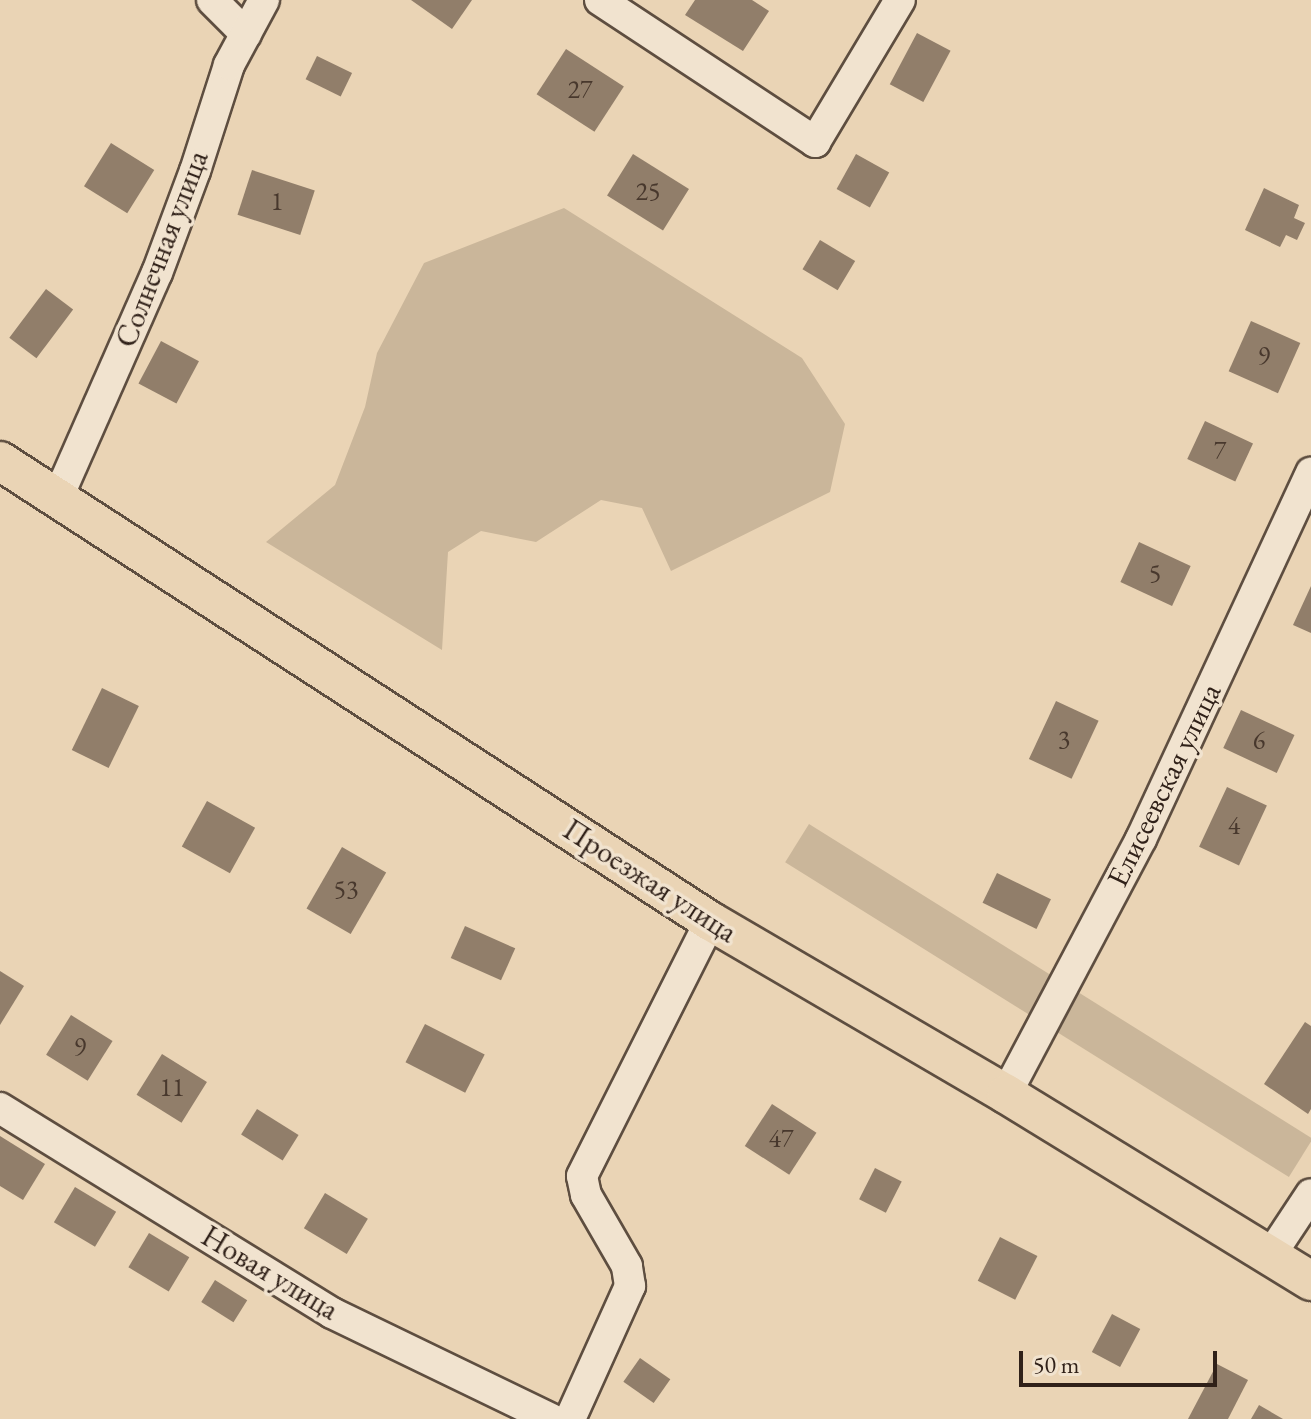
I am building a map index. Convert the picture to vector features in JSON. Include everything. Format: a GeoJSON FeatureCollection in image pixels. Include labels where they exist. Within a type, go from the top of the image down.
{"type":"FeatureCollection","features":[{"type":"Feature","properties":{"kind":"main road","name":"Проезжая улица"},"geometry":{"type":"LineString","coordinates":[[0,461],[710,921],[1006,1094],[1311,1281]]}},
{"type":"Feature","properties":{"kind":"street"},"geometry":{"type":"LineString","coordinates":[[212,0],[246,34]]}},
{"type":"Feature","properties":{"kind":"street","name":"Солнечная улица"},"geometry":{"type":"LineString","coordinates":[[58,497],[157,273],[195,171],[229,65],[264,0]]}},
{"type":"Feature","properties":{"kind":"street"},"geometry":{"type":"LineString","coordinates":[[600,0],[815,142],[900,0]]}},
{"type":"Feature","properties":{"kind":"street","name":"Елисеевская улица"},"geometry":{"type":"LineString","coordinates":[[1006,1094],[1141,839],[1311,472]]}},
{"type":"Feature","properties":{"kind":"street"},"geometry":{"type":"LineString","coordinates":[[570,1419],[630,1286],[627,1266],[586,1195],[582,1176],[710,921]]}},
{"type":"Feature","properties":{"kind":"street","name":"Новая улица"},"geometry":{"type":"LineString","coordinates":[[0,1108],[332,1313],[551,1419]]}},
{"type":"Feature","properties":{"kind":"street"},"geometry":{"type":"LineString","coordinates":[[1270,1256],[1311,1194]]}},
{"type":"Feature","properties":{"kind":"shaded area"},"geometry":{"type":"Polygon","coordinates":[[[564,208],[802,358],[845,424],[830,492],[671,571],[642,508],[601,500],[536,542],[481,531],[448,552],[442,650],[266,542],[335,485],[365,407],[377,353],[424,263],[564,208]]]}},
{"type":"Feature","properties":{"kind":"shaded area"},"geometry":{"type":"Polygon","coordinates":[[[809,824],[1311,1138],[1289,1177],[785,862],[809,824]]]}},
{"type":"Feature","properties":{"kind":"building"},"geometry":{"type":"Polygon","coordinates":[[[411,0],[472,0],[452,29],[411,0]]]}},
{"type":"Feature","properties":{"kind":"building"},"geometry":{"type":"Polygon","coordinates":[[[695,0],[752,0],[769,11],[743,51],[685,15],[695,0]]]}},
{"type":"Feature","properties":{"kind":"building"},"geometry":{"type":"Polygon","coordinates":[[[917,33],[951,51],[923,102],[890,84],[917,33]]]}},
{"type":"Feature","properties":{"kind":"building"},"geometry":{"type":"Polygon","coordinates":[[[566,49],[624,87],[594,132],[537,94],[566,49]]]}},
{"type":"Feature","properties":{"kind":"building"},"geometry":{"type":"Polygon","coordinates":[[[317,56],[352,73],[341,96],[306,79],[317,56]]]}},
{"type":"Feature","properties":{"kind":"building"},"geometry":{"type":"Polygon","coordinates":[[[111,143],[154,170],[127,213],[84,186],[111,143]]]}},
{"type":"Feature","properties":{"kind":"building"},"geometry":{"type":"Polygon","coordinates":[[[633,154],[689,189],[663,231],[607,196],[633,154]]]}},
{"type":"Feature","properties":{"kind":"building"},"geometry":{"type":"Polygon","coordinates":[[[856,154],[889,172],[870,207],[837,189],[856,154]]]}},
{"type":"Feature","properties":{"kind":"building"},"geometry":{"type":"Polygon","coordinates":[[[252,170],[315,190],[300,235],[237,215],[252,170]]]}},
{"type":"Feature","properties":{"kind":"building"},"geometry":{"type":"Polygon","coordinates":[[[1264,188],[1299,205],[1294,218],[1305,223],[1297,240],[1286,235],[1280,247],[1245,230],[1264,188]]]}},
{"type":"Feature","properties":{"kind":"building"},"geometry":{"type":"Polygon","coordinates":[[[820,240],[855,261],[838,290],[802,269],[820,240]]]}},
{"type":"Feature","properties":{"kind":"building"},"geometry":{"type":"Polygon","coordinates":[[[46,289],[73,309],[36,358],[9,338],[46,289]]]}},
{"type":"Feature","properties":{"kind":"building"},"geometry":{"type":"Polygon","coordinates":[[[1251,321],[1300,343],[1278,393],[1229,371],[1251,321]]]}},
{"type":"Feature","properties":{"kind":"building"},"geometry":{"type":"Polygon","coordinates":[[[161,341],[199,361],[176,404],[138,383],[161,341]]]}},
{"type":"Feature","properties":{"kind":"building"},"geometry":{"type":"Polygon","coordinates":[[[1205,421],[1253,443],[1235,481],[1187,459],[1205,421]]]}},
{"type":"Feature","properties":{"kind":"building"},"geometry":{"type":"Polygon","coordinates":[[[1139,542],[1191,566],[1172,606],[1120,582],[1139,542]]]}},
{"type":"Feature","properties":{"kind":"building"},"geometry":{"type":"Polygon","coordinates":[[[1311,586],[1311,633],[1293,625],[1311,586]]]}},
{"type":"Feature","properties":{"kind":"building"},"geometry":{"type":"Polygon","coordinates":[[[102,688],[139,706],[109,768],[72,750],[102,688]]]}},
{"type":"Feature","properties":{"kind":"building"},"geometry":{"type":"Polygon","coordinates":[[[1056,701],[1099,721],[1072,779],[1029,759],[1056,701]]]}},
{"type":"Feature","properties":{"kind":"building"},"geometry":{"type":"Polygon","coordinates":[[[1241,710],[1294,735],[1277,773],[1223,748],[1241,710]]]}},
{"type":"Feature","properties":{"kind":"building"},"geometry":{"type":"Polygon","coordinates":[[[1227,787],[1267,806],[1239,865],[1199,847],[1227,787]]]}},
{"type":"Feature","properties":{"kind":"building"},"geometry":{"type":"Polygon","coordinates":[[[207,801],[255,828],[230,873],[182,846],[207,801]]]}},
{"type":"Feature","properties":{"kind":"building"},"geometry":{"type":"Polygon","coordinates":[[[342,847],[386,872],[351,934],[306,908],[342,847]]]}},
{"type":"Feature","properties":{"kind":"building"},"geometry":{"type":"Polygon","coordinates":[[[997,873],[1051,899],[1036,929],[983,903],[997,873]]]}},
{"type":"Feature","properties":{"kind":"building"},"geometry":{"type":"Polygon","coordinates":[[[465,926],[515,948],[501,980],[451,958],[465,926]]]}},
{"type":"Feature","properties":{"kind":"building"},"geometry":{"type":"Polygon","coordinates":[[[0,971],[24,986],[0,1025],[0,971]]]}},
{"type":"Feature","properties":{"kind":"building"},"geometry":{"type":"Polygon","coordinates":[[[71,1015],[113,1041],[88,1081],[46,1055],[71,1015]]]}},
{"type":"Feature","properties":{"kind":"building"},"geometry":{"type":"Polygon","coordinates":[[[1305,1022],[1311,1026],[1311,1109],[1308,1114],[1264,1084],[1305,1022]]]}},
{"type":"Feature","properties":{"kind":"building"},"geometry":{"type":"Polygon","coordinates":[[[425,1024],[485,1054],[465,1093],[405,1062],[425,1024]]]}},
{"type":"Feature","properties":{"kind":"building"},"geometry":{"type":"Polygon","coordinates":[[[162,1054],[207,1082],[182,1123],[137,1095],[162,1054]]]}},
{"type":"Feature","properties":{"kind":"building"},"geometry":{"type":"Polygon","coordinates":[[[772,1104],[816,1133],[789,1175],[745,1146],[772,1104]]]}},
{"type":"Feature","properties":{"kind":"building"},"geometry":{"type":"Polygon","coordinates":[[[257,1109],[299,1135],[283,1160],[241,1134],[257,1109]]]}},
{"type":"Feature","properties":{"kind":"building"},"geometry":{"type":"Polygon","coordinates":[[[0,1136],[45,1164],[23,1200],[0,1186],[0,1136]]]}},
{"type":"Feature","properties":{"kind":"building"},"geometry":{"type":"Polygon","coordinates":[[[875,1168],[902,1182],[886,1213],[859,1199],[875,1168]]]}},
{"type":"Feature","properties":{"kind":"building"},"geometry":{"type":"Polygon","coordinates":[[[75,1187],[116,1212],[95,1247],[54,1222],[75,1187]]]}},
{"type":"Feature","properties":{"kind":"building"},"geometry":{"type":"Polygon","coordinates":[[[325,1193],[368,1219],[347,1254],[304,1228],[325,1193]]]}},
{"type":"Feature","properties":{"kind":"building"},"geometry":{"type":"Polygon","coordinates":[[[149,1233],[189,1257],[169,1291],[128,1267],[149,1233]]]}},
{"type":"Feature","properties":{"kind":"building"},"geometry":{"type":"Polygon","coordinates":[[[1000,1237],[1037,1256],[1015,1300],[978,1281],[1000,1237]]]}},
{"type":"Feature","properties":{"kind":"building"},"geometry":{"type":"Polygon","coordinates":[[[215,1280],[247,1300],[233,1322],[201,1302],[215,1280]]]}},
{"type":"Feature","properties":{"kind":"building"},"geometry":{"type":"Polygon","coordinates":[[[1112,1314],[1140,1329],[1120,1367],[1092,1352],[1112,1314]]]}},
{"type":"Feature","properties":{"kind":"building"},"geometry":{"type":"Polygon","coordinates":[[[640,1358],[670,1379],[654,1403],[623,1382],[640,1358]]]}},
{"type":"Feature","properties":{"kind":"building"},"geometry":{"type":"Polygon","coordinates":[[[1217,1364],[1248,1380],[1228,1419],[1188,1419],[1217,1364]]]}},
{"type":"Feature","properties":{"kind":"building"},"geometry":{"type":"Polygon","coordinates":[[[1259,1405],[1283,1419],[1251,1419],[1259,1405]]]}}]}
